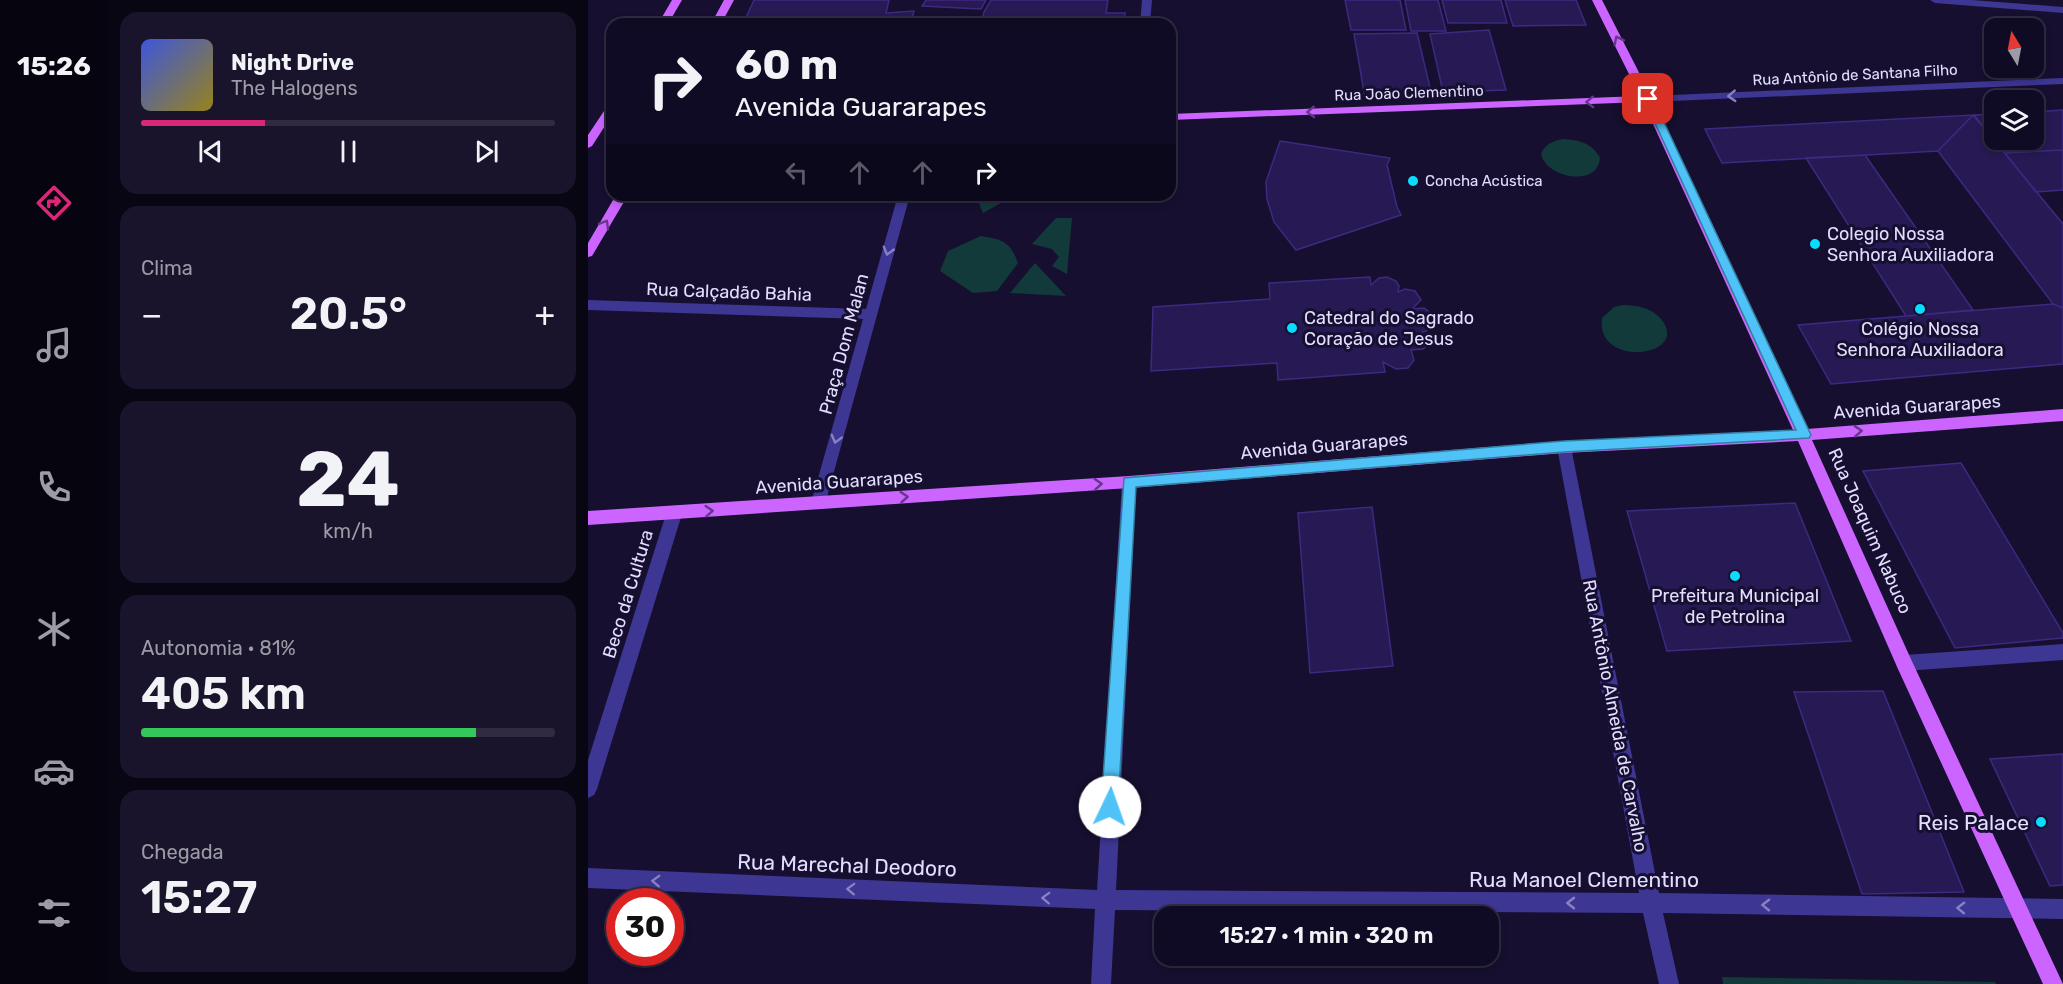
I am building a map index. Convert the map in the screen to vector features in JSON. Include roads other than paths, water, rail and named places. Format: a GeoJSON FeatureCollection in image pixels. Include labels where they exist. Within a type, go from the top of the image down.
{"type":"FeatureCollection","features":[{"type":"Feature","properties":{"kind":"main road"},"geometry":{"type":"LineString","coordinates":[[666,18],[677,0]]}},
{"type":"Feature","properties":{"kind":"main road"},"geometry":{"type":"LineString","coordinates":[[719,18],[729,0]]}},
{"type":"Feature","properties":{"kind":"main road","name":"Rua Joaquim Nabuco"},"geometry":{"type":"LineString","coordinates":[[1597,0],[1648,99],[1804,435],[1904,663],[2054,984]]}},
{"type":"Feature","properties":{"kind":"main road","name":"Rua João Clementino"},"geometry":{"type":"LineString","coordinates":[[1176,117],[1648,99]]}},
{"type":"Feature","properties":{"kind":"main road"},"geometry":{"type":"LineString","coordinates":[[590,137],[606,115]]}},
{"type":"Feature","properties":{"kind":"main road"},"geometry":{"type":"LineString","coordinates":[[590,137],[606,136]]}},
{"type":"Feature","properties":{"kind":"main road"},"geometry":{"type":"LineString","coordinates":[[588,253],[618,201]]}},
{"type":"Feature","properties":{"kind":"main road","name":"Avenida Guararapes"},"geometry":{"type":"LineString","coordinates":[[588,518],[1129,482],[1564,447],[1804,435],[2063,415]]}},
{"type":"Feature","properties":{"kind":"street"},"geometry":{"type":"LineString","coordinates":[[1146,18],[1148,0]]}},
{"type":"Feature","properties":{"kind":"street"},"geometry":{"type":"LineString","coordinates":[[1935,0],[2063,10]]}},
{"type":"Feature","properties":{"kind":"street","name":"Rua Antônio de Santana Filho"},"geometry":{"type":"LineString","coordinates":[[1648,99],[2063,81]]}},
{"type":"Feature","properties":{"kind":"street","name":"Praça Dom Malan"},"geometry":{"type":"LineString","coordinates":[[819,502],[902,201]]}},
{"type":"Feature","properties":{"kind":"street","name":"Rua Calçadão Bahia"},"geometry":{"type":"LineString","coordinates":[[588,305],[870,314]]}},
{"type":"Feature","properties":{"kind":"street","name":"Rua Antônio Almeida de Carvalho"},"geometry":{"type":"LineString","coordinates":[[1564,447],[1651,903],[1669,984]]}},
{"type":"Feature","properties":{"kind":"street"},"geometry":{"type":"LineString","coordinates":[[1101,984],[1129,482]]}},
{"type":"Feature","properties":{"kind":"street","name":"Beco da Cultura"},"geometry":{"type":"LineString","coordinates":[[588,789],[674,514]]}},
{"type":"Feature","properties":{"kind":"street"},"geometry":{"type":"LineString","coordinates":[[1904,663],[2063,652]]}},
{"type":"Feature","properties":{"kind":"street","name":"Rua Marechal Deodoro"},"geometry":{"type":"LineString","coordinates":[[588,878],[1104,900]]}},
{"type":"Feature","properties":{"kind":"street","name":"Rua Manoel Clementino"},"geometry":{"type":"LineString","coordinates":[[1104,900],[1651,903],[2063,909]]}},
{"type":"Feature","properties":{"kind":"place","name":"Concha Acústica"},"geometry":{"type":"Point","coordinates":[1413,181]}},
{"type":"Feature","properties":{"kind":"place","name":"Colegio Nossa Senhora Auxiliadora"},"geometry":{"type":"Point","coordinates":[1815,244]}},
{"type":"Feature","properties":{"kind":"place","name":"Colégio Nossa Senhora Auxiliadora"},"geometry":{"type":"Point","coordinates":[1920,309]}},
{"type":"Feature","properties":{"kind":"place","name":"Catedral do Sagrado Coração de Jesus"},"geometry":{"type":"Point","coordinates":[1292,328]}},
{"type":"Feature","properties":{"kind":"place","name":"Prefeitura Municipal de Petrolina"},"geometry":{"type":"Point","coordinates":[1735,576]}},
{"type":"Feature","properties":{"kind":"place","name":"Reis Palace"},"geometry":{"type":"Point","coordinates":[2041,822]}}]}
